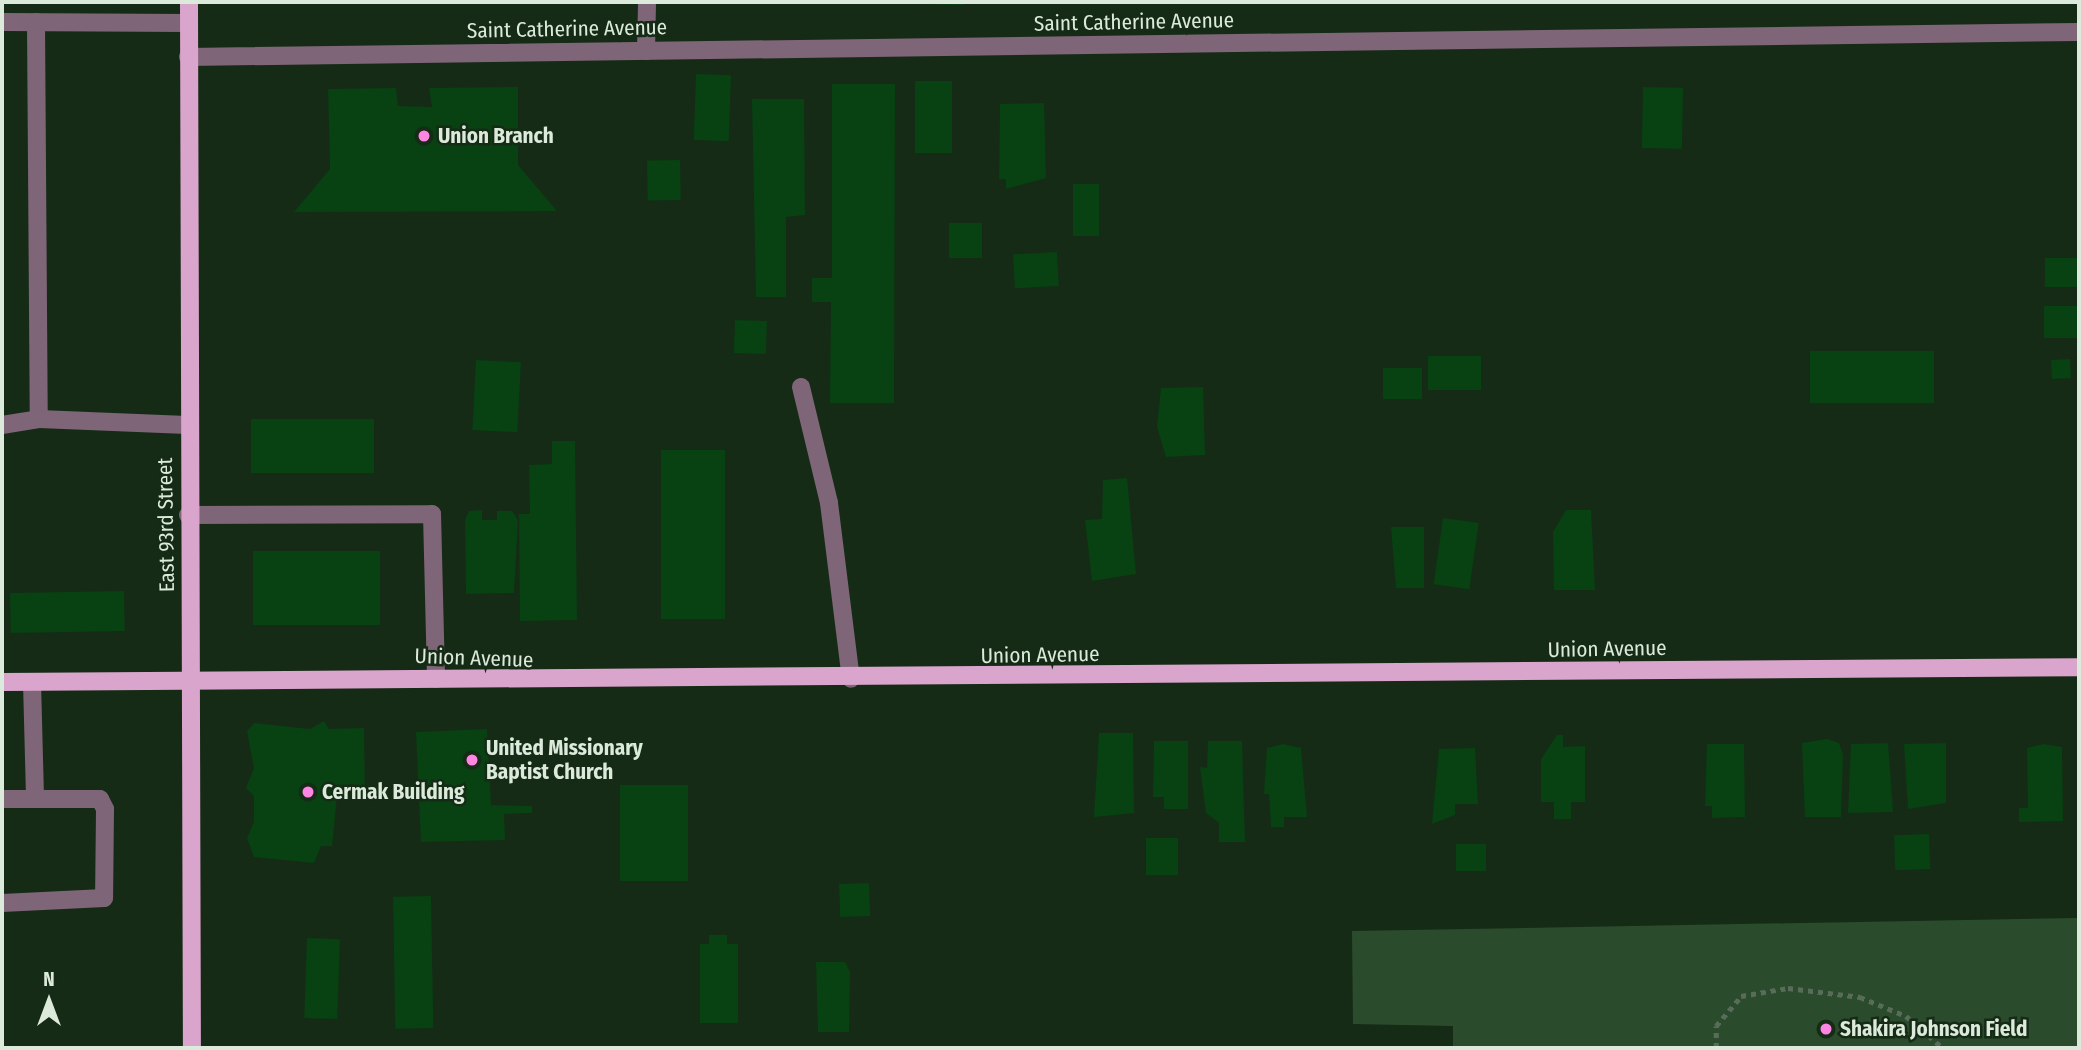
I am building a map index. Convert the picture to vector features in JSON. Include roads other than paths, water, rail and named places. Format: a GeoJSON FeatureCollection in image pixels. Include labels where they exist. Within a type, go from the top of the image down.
{"type":"FeatureCollection","features":[{"type":"Feature","properties":{"kind":"main road","name":"East 93rd Street"},"geometry":{"type":"LineString","coordinates":[[188,2],[187,425],[192,681],[192,1048]]}},
{"type":"Feature","properties":{"kind":"main road","name":"Union Avenue"},"geometry":{"type":"LineString","coordinates":[[2,682],[851,679],[2079,667]]}},
{"type":"Feature","properties":{"kind":"street"},"geometry":{"type":"LineString","coordinates":[[646,51],[647,2]]}},
{"type":"Feature","properties":{"kind":"street"},"geometry":{"type":"LineString","coordinates":[[2,22],[188,23]]}},
{"type":"Feature","properties":{"kind":"street"},"geometry":{"type":"LineString","coordinates":[[36,22],[39,419]]}},
{"type":"Feature","properties":{"kind":"street","name":"Saint Catherine Avenue"},"geometry":{"type":"LineString","coordinates":[[188,57],[2079,32]]}},
{"type":"Feature","properties":{"kind":"street"},"geometry":{"type":"LineString","coordinates":[[801,387],[829,503],[851,679]]}},
{"type":"Feature","properties":{"kind":"street"},"geometry":{"type":"LineString","coordinates":[[2,425],[39,419],[187,425]]}},
{"type":"Feature","properties":{"kind":"street"},"geometry":{"type":"LineString","coordinates":[[188,515],[432,514],[436,679]]}},
{"type":"Feature","properties":{"kind":"street"},"geometry":{"type":"LineString","coordinates":[[33,682],[35,798]]}},
{"type":"Feature","properties":{"kind":"street"},"geometry":{"type":"LineString","coordinates":[[2,799],[100,799],[104,898],[2,903]]}},
{"type":"Feature","properties":{"kind":"place","name":"Union Branch"},"geometry":{"type":"Point","coordinates":[424,136]}},
{"type":"Feature","properties":{"kind":"place","name":"United Missionary Baptist Church"},"geometry":{"type":"Point","coordinates":[472,760]}},
{"type":"Feature","properties":{"kind":"place","name":"Cermak Building"},"geometry":{"type":"Point","coordinates":[308,792]}},
{"type":"Feature","properties":{"kind":"place","name":"Shakira Johnson Field"},"geometry":{"type":"Point","coordinates":[1826,1029]}}]}
